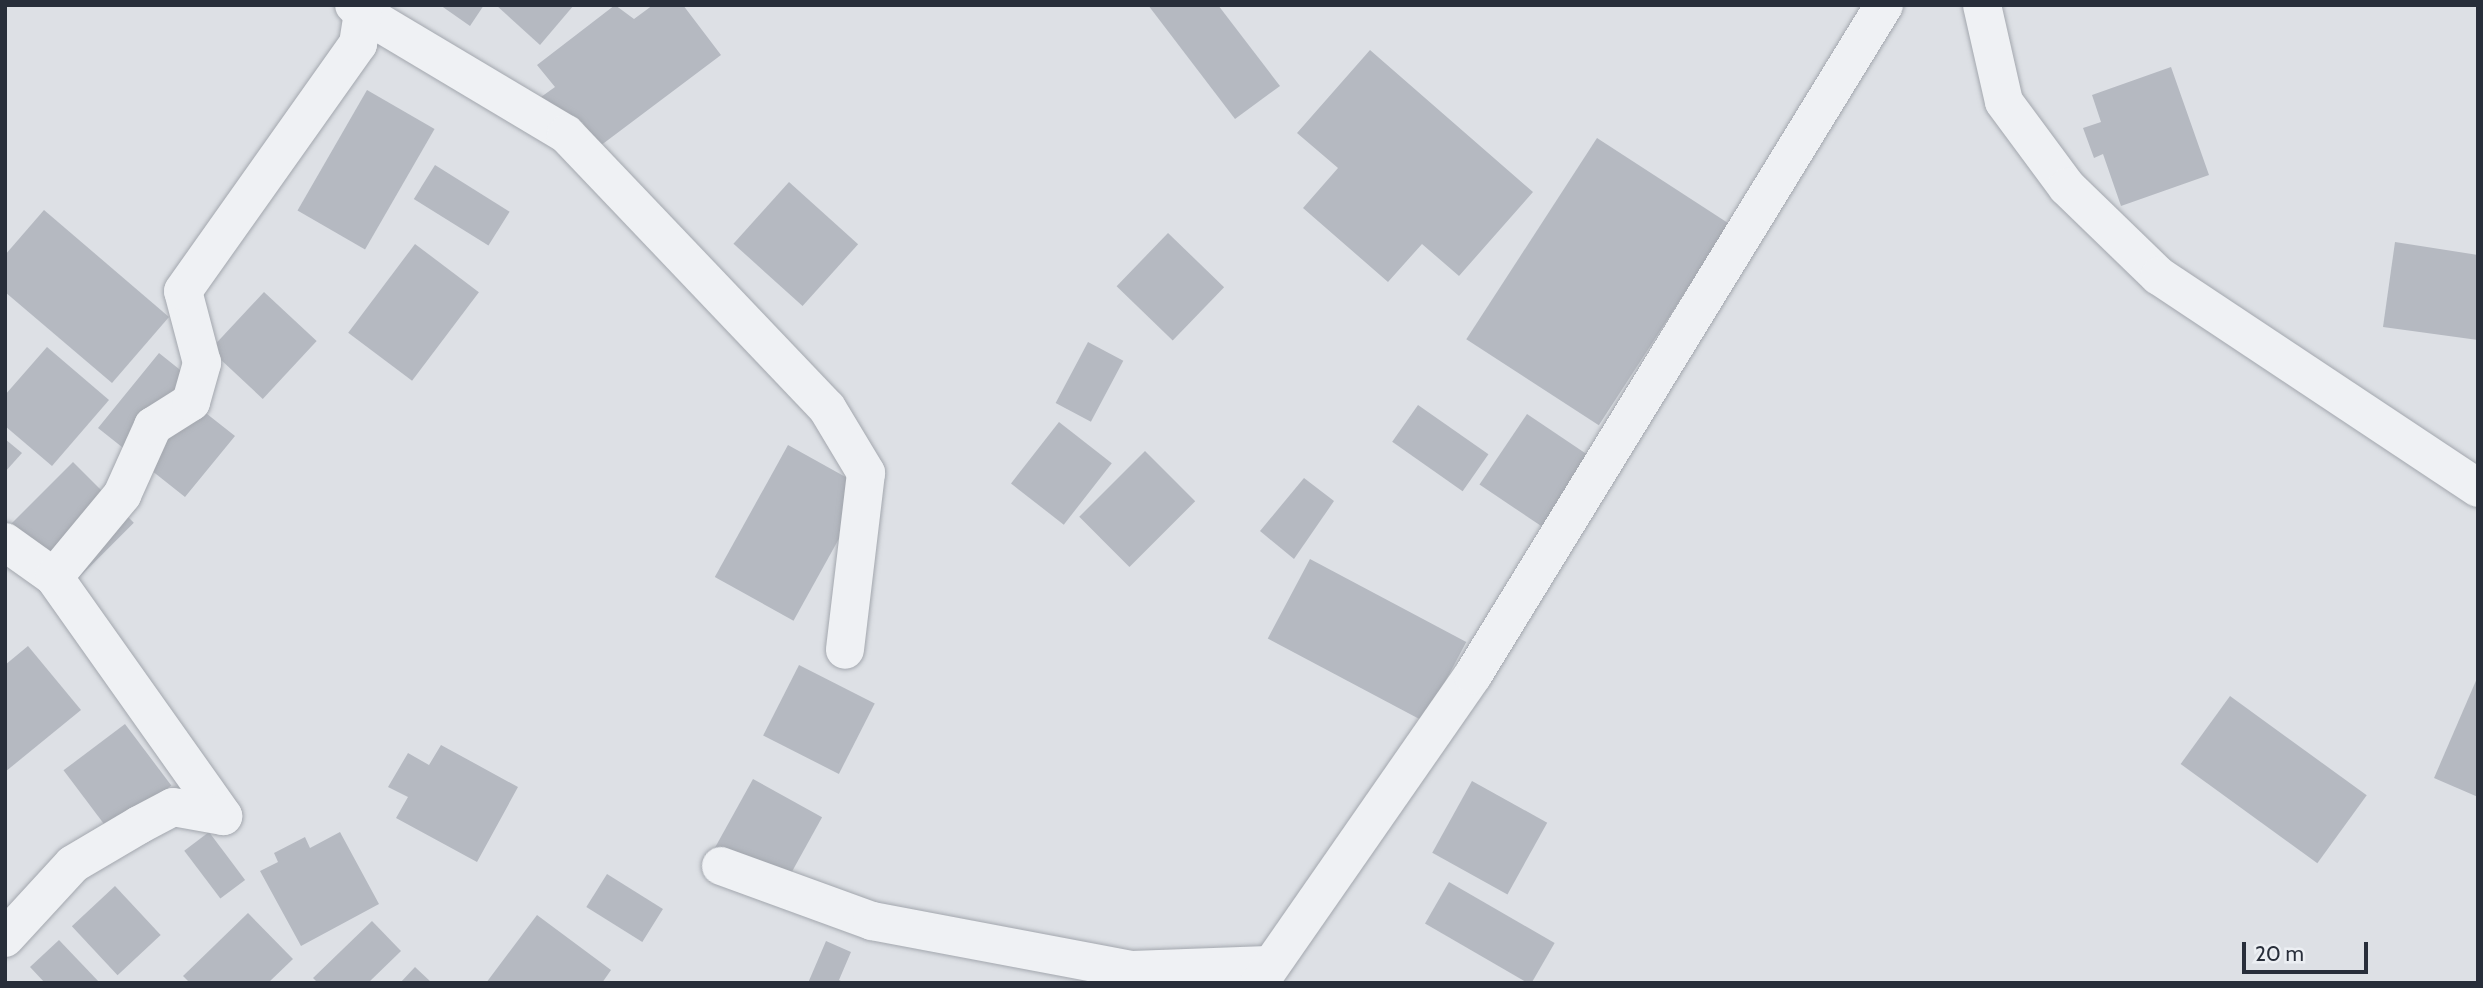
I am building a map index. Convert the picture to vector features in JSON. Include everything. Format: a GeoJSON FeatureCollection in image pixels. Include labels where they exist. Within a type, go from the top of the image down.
{"type":"FeatureCollection","features":[{"type":"Feature","properties":{"kind":"street"},"geometry":{"type":"LineString","coordinates":[[721,866],[872,921],[1119,967],[1264,974],[1473,675],[1884,5]]}},
{"type":"Feature","properties":{"kind":"street"},"geometry":{"type":"LineString","coordinates":[[1982,5],[2004,102],[2067,187],[2159,276],[2478,488]]}},
{"type":"Feature","properties":{"kind":"street"},"geometry":{"type":"LineString","coordinates":[[54,577],[122,495],[153,426],[191,402],[202,363],[183,291],[358,44],[358,9]]}},
{"type":"Feature","properties":{"kind":"street"},"geometry":{"type":"LineString","coordinates":[[358,9],[566,134],[827,408],[866,473],[845,650]]}},
{"type":"Feature","properties":{"kind":"street"},"geometry":{"type":"LineString","coordinates":[[5,542],[54,577],[223,816],[173,807],[139,825],[72,864],[5,938]]}},
{"type":"Feature","properties":{"kind":"building"},"geometry":{"type":"Polygon","coordinates":[[[440,5],[484,5],[470,26],[440,5]]]}},
{"type":"Feature","properties":{"kind":"building"},"geometry":{"type":"Polygon","coordinates":[[[496,5],[574,5],[540,45],[496,5]]]}},
{"type":"Feature","properties":{"kind":"building"},"geometry":{"type":"Polygon","coordinates":[[[615,5],[634,19],[653,5],[683,5],[721,55],[600,146],[582,122],[568,132],[541,97],[555,87],[537,65],[615,5]]]}},
{"type":"Feature","properties":{"kind":"building"},"geometry":{"type":"Polygon","coordinates":[[[1148,5],[1218,5],[1280,86],[1235,119],[1148,5]]]}},
{"type":"Feature","properties":{"kind":"building"},"geometry":{"type":"Polygon","coordinates":[[[1370,50],[1533,192],[1459,276],[1422,244],[1388,282],[1303,208],[1338,168],[1297,133],[1370,50]]]}},
{"type":"Feature","properties":{"kind":"building"},"geometry":{"type":"Polygon","coordinates":[[[2171,67],[2209,175],[2121,206],[2103,154],[2094,158],[2083,128],[2101,122],[2092,95],[2171,67]]]}},
{"type":"Feature","properties":{"kind":"building"},"geometry":{"type":"Polygon","coordinates":[[[367,90],[435,129],[365,249],[298,210],[367,90]]]}},
{"type":"Feature","properties":{"kind":"building"},"geometry":{"type":"Polygon","coordinates":[[[1597,138],[1730,224],[1599,425],[1466,339],[1597,138]]]}},
{"type":"Feature","properties":{"kind":"building"},"geometry":{"type":"Polygon","coordinates":[[[435,165],[510,212],[488,246],[414,199],[435,165]]]}},
{"type":"Feature","properties":{"kind":"building"},"geometry":{"type":"Polygon","coordinates":[[[789,182],[858,244],[803,306],[733,244],[789,182]]]}},
{"type":"Feature","properties":{"kind":"building"},"geometry":{"type":"Polygon","coordinates":[[[44,210],[169,317],[112,383],[5,292],[5,255],[44,210]]]}},
{"type":"Feature","properties":{"kind":"building"},"geometry":{"type":"Polygon","coordinates":[[[1168,233],[1224,287],[1173,340],[1117,286],[1168,233]]]}},
{"type":"Feature","properties":{"kind":"building"},"geometry":{"type":"Polygon","coordinates":[[[2395,242],[2478,255],[2478,340],[2383,327],[2395,242]]]}},
{"type":"Feature","properties":{"kind":"building"},"geometry":{"type":"Polygon","coordinates":[[[415,244],[479,292],[412,381],[348,333],[415,244]]]}},
{"type":"Feature","properties":{"kind":"building"},"geometry":{"type":"Polygon","coordinates":[[[264,292],[317,341],[263,399],[210,350],[264,292]]]}},
{"type":"Feature","properties":{"kind":"building"},"geometry":{"type":"Polygon","coordinates":[[[1088,342],[1123,361],[1091,422],[1056,403],[1088,342]]]}},
{"type":"Feature","properties":{"kind":"building"},"geometry":{"type":"Polygon","coordinates":[[[47,347],[109,400],[52,466],[5,426],[5,395],[47,347]]]}},
{"type":"Feature","properties":{"kind":"building"},"geometry":{"type":"Polygon","coordinates":[[[159,353],[199,385],[188,399],[235,436],[185,497],[98,428],[159,353]]]}},
{"type":"Feature","properties":{"kind":"building"},"geometry":{"type":"Polygon","coordinates":[[[1418,405],[1488,454],[1463,491],[1392,442],[1418,405]]]}},
{"type":"Feature","properties":{"kind":"building"},"geometry":{"type":"Polygon","coordinates":[[[1527,414],[1592,458],[1544,528],[1479,484],[1527,414]]]}},
{"type":"Feature","properties":{"kind":"building"},"geometry":{"type":"Polygon","coordinates":[[[1059,422],[1112,463],[1064,525],[1011,483],[1059,422]]]}},
{"type":"Feature","properties":{"kind":"building"},"geometry":{"type":"Polygon","coordinates":[[[5,439],[22,453],[5,472],[5,439]]]}},
{"type":"Feature","properties":{"kind":"building"},"geometry":{"type":"Polygon","coordinates":[[[788,445],[867,489],[794,621],[715,577],[788,445]]]}},
{"type":"Feature","properties":{"kind":"building"},"geometry":{"type":"Polygon","coordinates":[[[1145,451],[1195,501],[1129,567],[1079,517],[1145,451]]]}},
{"type":"Feature","properties":{"kind":"building"},"geometry":{"type":"Polygon","coordinates":[[[73,462],[134,523],[67,589],[7,528],[73,462]]]}},
{"type":"Feature","properties":{"kind":"building"},"geometry":{"type":"Polygon","coordinates":[[[1304,478],[1334,501],[1294,559],[1260,531],[1304,478]]]}},
{"type":"Feature","properties":{"kind":"building"},"geometry":{"type":"Polygon","coordinates":[[[1310,559],[1466,642],[1424,722],[1268,638],[1310,559]]]}},
{"type":"Feature","properties":{"kind":"building"},"geometry":{"type":"Polygon","coordinates":[[[28,646],[81,710],[5,772],[5,665],[28,646]]]}},
{"type":"Feature","properties":{"kind":"building"},"geometry":{"type":"Polygon","coordinates":[[[799,665],[875,704],[839,774],[763,735],[799,665]]]}},
{"type":"Feature","properties":{"kind":"building"},"geometry":{"type":"Polygon","coordinates":[[[2478,676],[2478,797],[2434,778],[2478,676]]]}},
{"type":"Feature","properties":{"kind":"building"},"geometry":{"type":"Polygon","coordinates":[[[2230,696],[2367,795],[2317,863],[2181,764],[2230,696]]]}},
{"type":"Feature","properties":{"kind":"building"},"geometry":{"type":"Polygon","coordinates":[[[125,724],[171,785],[110,832],[64,770],[125,724]]]}},
{"type":"Feature","properties":{"kind":"building"},"geometry":{"type":"Polygon","coordinates":[[[441,745],[518,787],[477,862],[396,818],[408,797],[388,787],[408,753],[429,765],[441,745]]]}},
{"type":"Feature","properties":{"kind":"building"},"geometry":{"type":"Polygon","coordinates":[[[753,779],[822,817],[780,893],[711,854],[753,779]]]}},
{"type":"Feature","properties":{"kind":"building"},"geometry":{"type":"Polygon","coordinates":[[[1472,781],[1547,823],[1507,894],[1432,853],[1472,781]]]}},
{"type":"Feature","properties":{"kind":"building"},"geometry":{"type":"Polygon","coordinates":[[[209,832],[245,880],[220,899],[184,851],[209,832]]]}},
{"type":"Feature","properties":{"kind":"building"},"geometry":{"type":"Polygon","coordinates":[[[340,832],[379,904],[301,946],[260,871],[278,862],[274,853],[305,837],[310,848],[340,832]]]}},
{"type":"Feature","properties":{"kind":"building"},"geometry":{"type":"Polygon","coordinates":[[[607,874],[663,909],[642,942],[586,907],[607,874]]]}},
{"type":"Feature","properties":{"kind":"building"},"geometry":{"type":"Polygon","coordinates":[[[1449,882],[1555,943],[1532,983],[1528,983],[1425,924],[1449,882]]]}},
{"type":"Feature","properties":{"kind":"building"},"geometry":{"type":"Polygon","coordinates":[[[115,886],[161,935],[118,975],[72,926],[115,886]]]}},
{"type":"Feature","properties":{"kind":"building"},"geometry":{"type":"Polygon","coordinates":[[[248,913],[293,959],[268,983],[190,983],[183,976],[248,913]]]}},
{"type":"Feature","properties":{"kind":"building"},"geometry":{"type":"Polygon","coordinates":[[[537,915],[611,970],[602,983],[486,983],[537,915]]]}},
{"type":"Feature","properties":{"kind":"building"},"geometry":{"type":"Polygon","coordinates":[[[372,921],[401,951],[368,983],[318,983],[313,978],[372,921]]]}},
{"type":"Feature","properties":{"kind":"building"},"geometry":{"type":"Polygon","coordinates":[[[59,940],[100,983],[45,983],[30,967],[59,940]]]}},
{"type":"Feature","properties":{"kind":"building"},"geometry":{"type":"Polygon","coordinates":[[[826,941],[851,952],[839,980],[845,983],[808,983],[826,941]]]}},
{"type":"Feature","properties":{"kind":"building"},"geometry":{"type":"Polygon","coordinates":[[[415,967],[432,983],[400,983],[415,967]]]}}]}
